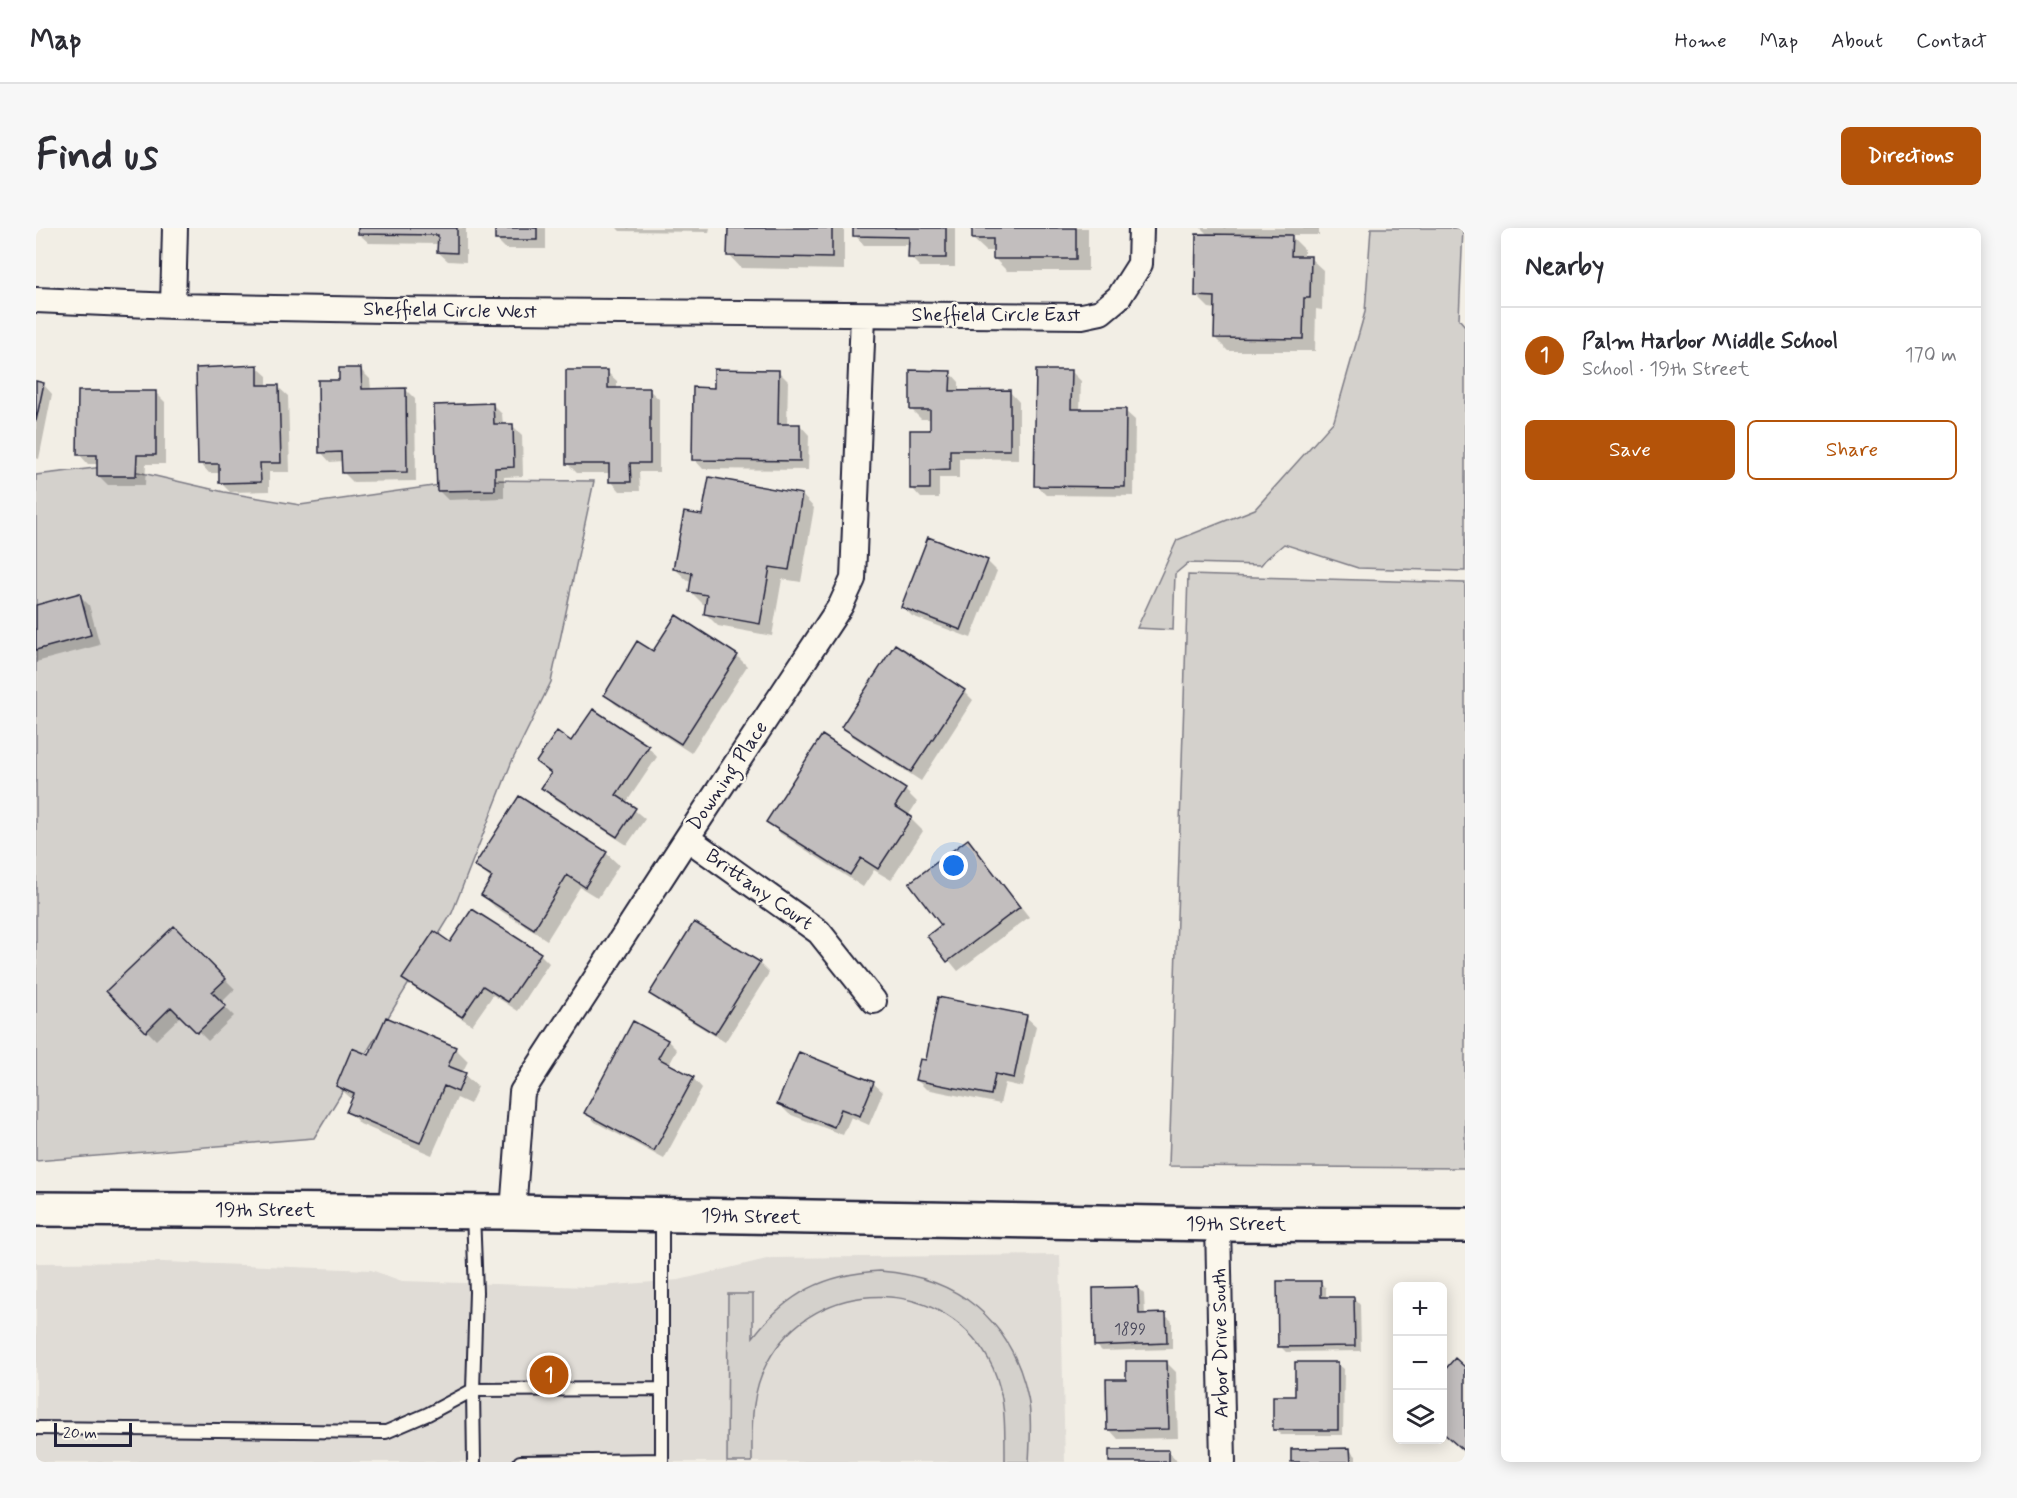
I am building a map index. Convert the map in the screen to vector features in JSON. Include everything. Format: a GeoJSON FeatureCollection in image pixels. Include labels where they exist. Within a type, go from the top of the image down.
{"type":"FeatureCollection","features":[{"type":"Feature","properties":{"kind":"street"},"geometry":{"type":"LineString","coordinates":[[173,306],[174,228]]}},
{"type":"Feature","properties":{"kind":"street","name":"Sheffield Circle East"},"geometry":{"type":"LineString","coordinates":[[863,315],[1082,316],[1101,312],[1119,297],[1140,264],[1141,228]]}},
{"type":"Feature","properties":{"kind":"street","name":"Sheffield Circle West"},"geometry":{"type":"LineString","coordinates":[[36,300],[173,306],[386,310],[863,315]]}},
{"type":"Feature","properties":{"kind":"street","name":"Downing Place"},"geometry":{"type":"LineString","coordinates":[[513,1212],[522,1092],[842,605],[853,579],[863,315]]}},
{"type":"Feature","properties":{"kind":"street","name":"Brittany Court"},"geometry":{"type":"LineString","coordinates":[[687,838],[819,932],[874,1001]]}},
{"type":"Feature","properties":{"kind":"street","name":"19th Street"},"geometry":{"type":"LineString","coordinates":[[36,1209],[513,1212],[1218,1224],[1465,1225]]}},
{"type":"Feature","properties":{"kind":"street","name":"Arbor Drive South"},"geometry":{"type":"LineString","coordinates":[[1218,1224],[1223,1462]]}},
{"type":"Feature","properties":{"kind":"lane"},"geometry":{"type":"LineString","coordinates":[[473,1212],[476,1292],[473,1390],[474,1462]]}},
{"type":"Feature","properties":{"kind":"lane"},"geometry":{"type":"LineString","coordinates":[[520,1462],[662,1461],[662,1215]]}},
{"type":"Feature","properties":{"kind":"lane"},"geometry":{"type":"LineString","coordinates":[[36,1428],[386,1432],[428,1414],[473,1390],[662,1389]]}},
{"type":"Feature","properties":{"kind":"shaded area"},"geometry":{"type":"Polygon","coordinates":[[[1371,228],[1463,228],[1459,319],[1465,326],[1465,571],[1358,568],[1284,544],[1261,565],[1188,563],[1175,574],[1173,630],[1137,628],[1177,540],[1255,509],[1334,421],[1365,312],[1371,228]]]}},
{"type":"Feature","properties":{"kind":"shaded area"},"geometry":{"type":"Polygon","coordinates":[[[112,466],[224,492],[300,505],[475,480],[594,481],[551,682],[512,761],[452,913],[314,1138],[36,1161],[36,475],[112,466]]]}},
{"type":"Feature","properties":{"kind":"shaded area"},"geometry":{"type":"Polygon","coordinates":[[[1188,575],[1465,583],[1465,1168],[1169,1166],[1188,575]]]}},
{"type":"Feature","properties":{"kind":"shaded area"},"geometry":{"type":"Polygon","coordinates":[[[1060,1255],[1065,1462],[36,1462],[36,1263],[163,1262],[371,1270],[402,1281],[589,1287],[679,1280],[771,1258],[1060,1255]]]}},
{"type":"Feature","properties":{"kind":"shaded area"},"geometry":{"type":"Polygon","coordinates":[[[880,1271],[934,1282],[957,1293],[995,1325],[1009,1346],[1020,1370],[1028,1398],[1029,1462],[1005,1462],[1004,1414],[997,1379],[993,1368],[973,1337],[946,1315],[915,1301],[881,1296],[848,1300],[816,1313],[788,1334],[767,1363],[757,1387],[753,1411],[752,1462],[727,1462],[728,1294],[753,1294],[753,1337],[779,1309],[809,1289],[842,1276],[880,1271]]]}},
{"type":"Feature","properties":{"kind":"building"},"geometry":{"type":"Polygon","coordinates":[[[358,228],[457,228],[457,253],[437,252],[438,235],[358,234],[358,228]]]}},
{"type":"Feature","properties":{"kind":"building"},"geometry":{"type":"Polygon","coordinates":[[[495,228],[537,228],[537,240],[495,240],[495,228]]]}},
{"type":"Feature","properties":{"kind":"building"},"geometry":{"type":"Polygon","coordinates":[[[728,228],[832,228],[832,258],[727,256],[728,228]]]}},
{"type":"Feature","properties":{"kind":"building"},"geometry":{"type":"Polygon","coordinates":[[[853,228],[946,228],[946,258],[908,258],[909,237],[853,236],[853,228]]]}},
{"type":"Feature","properties":{"kind":"building"},"geometry":{"type":"Polygon","coordinates":[[[972,228],[1076,228],[1076,259],[993,259],[993,239],[972,239],[972,228]]]}},
{"type":"Feature","properties":{"kind":"building"},"geometry":{"type":"Polygon","coordinates":[[[1196,234],[1292,235],[1291,256],[1311,256],[1310,298],[1304,298],[1303,339],[1214,338],[1215,297],[1195,296],[1196,234]]]}},
{"type":"Feature","properties":{"kind":"building"},"geometry":{"type":"Polygon","coordinates":[[[258,365],[258,385],[279,385],[281,463],[260,463],[261,482],[219,483],[219,464],[198,464],[196,368],[258,365]]]}},
{"type":"Feature","properties":{"kind":"building"},"geometry":{"type":"Polygon","coordinates":[[[339,368],[361,368],[362,389],[406,388],[407,472],[342,473],[341,452],[319,453],[318,380],[339,380],[339,368]]]}},
{"type":"Feature","properties":{"kind":"building"},"geometry":{"type":"Polygon","coordinates":[[[714,369],[779,370],[778,424],[800,424],[800,461],[692,460],[693,387],[714,388],[714,369]]]}},
{"type":"Feature","properties":{"kind":"building"},"geometry":{"type":"Polygon","coordinates":[[[566,370],[608,370],[608,388],[650,388],[650,463],[630,463],[631,482],[609,482],[609,464],[566,464],[566,370]]]}},
{"type":"Feature","properties":{"kind":"building"},"geometry":{"type":"Polygon","coordinates":[[[910,370],[951,371],[950,391],[1010,390],[1010,450],[950,450],[950,469],[930,470],[930,489],[910,489],[910,430],[930,430],[930,410],[910,410],[910,370]]]}},
{"type":"Feature","properties":{"kind":"building"},"geometry":{"type":"Polygon","coordinates":[[[1036,370],[1072,370],[1071,409],[1126,409],[1125,487],[1034,486],[1036,370]]]}},
{"type":"Feature","properties":{"kind":"building"},"geometry":{"type":"Polygon","coordinates":[[[36,381],[44,383],[36,421],[36,381]]]}},
{"type":"Feature","properties":{"kind":"building"},"geometry":{"type":"Polygon","coordinates":[[[78,391],[156,391],[156,455],[137,455],[136,476],[97,476],[97,455],[77,455],[78,391]]]}},
{"type":"Feature","properties":{"kind":"building"},"geometry":{"type":"Polygon","coordinates":[[[493,403],[494,424],[513,424],[514,467],[495,468],[495,490],[437,491],[434,405],[493,403]]]}},
{"type":"Feature","properties":{"kind":"building"},"geometry":{"type":"Polygon","coordinates":[[[709,477],[802,494],[789,570],[770,567],[760,624],[704,614],[707,595],[689,592],[692,573],[673,569],[684,512],[702,515],[709,477]]]}},
{"type":"Feature","properties":{"kind":"building"},"geometry":{"type":"Polygon","coordinates":[[[928,537],[988,560],[961,630],[901,607],[928,537]]]}},
{"type":"Feature","properties":{"kind":"building"},"geometry":{"type":"Polygon","coordinates":[[[80,593],[91,635],[36,650],[36,605],[80,593]]]}},
{"type":"Feature","properties":{"kind":"building"},"geometry":{"type":"Polygon","coordinates":[[[676,615],[738,655],[681,744],[604,695],[637,641],[653,651],[676,615]]]}},
{"type":"Feature","properties":{"kind":"building"},"geometry":{"type":"Polygon","coordinates":[[[895,644],[965,690],[911,772],[841,727],[895,644]]]}},
{"type":"Feature","properties":{"kind":"building"},"geometry":{"type":"Polygon","coordinates":[[[593,709],[649,746],[616,795],[636,808],[617,837],[541,788],[551,773],[536,762],[557,731],[571,741],[593,709]]]}},
{"type":"Feature","properties":{"kind":"building"},"geometry":{"type":"Polygon","coordinates":[[[822,735],[906,789],[895,806],[912,817],[878,869],[861,858],[850,875],[766,822],[822,735]]]}},
{"type":"Feature","properties":{"kind":"building"},"geometry":{"type":"Polygon","coordinates":[[[519,796],[607,852],[585,887],[567,875],[534,929],[481,895],[492,877],[474,866],[519,796]]]}},
{"type":"Feature","properties":{"kind":"building"},"geometry":{"type":"Polygon","coordinates":[[[968,839],[1020,907],[947,962],[927,936],[941,925],[909,883],[968,839]]]}},
{"type":"Feature","properties":{"kind":"building"},"geometry":{"type":"Polygon","coordinates":[[[472,909],[541,953],[508,1002],[483,986],[462,1017],[402,979],[434,931],[450,942],[472,909]]]}},
{"type":"Feature","properties":{"kind":"building"},"geometry":{"type":"Polygon","coordinates":[[[694,922],[760,962],[715,1034],[649,994],[694,922]]]}},
{"type":"Feature","properties":{"kind":"building"},"geometry":{"type":"Polygon","coordinates":[[[174,926],[226,979],[212,992],[226,1006],[197,1033],[171,1007],[146,1032],[106,991],[174,926]]]}},
{"type":"Feature","properties":{"kind":"building"},"geometry":{"type":"Polygon","coordinates":[[[938,997],[1027,1015],[1014,1078],[995,1074],[991,1095],[915,1080],[920,1059],[926,1060],[938,997]]]}},
{"type":"Feature","properties":{"kind":"building"},"geometry":{"type":"Polygon","coordinates":[[[386,1017],[456,1047],[448,1066],[466,1073],[458,1092],[444,1086],[420,1143],[346,1112],[354,1094],[336,1086],[352,1048],[369,1055],[386,1017]]]}},
{"type":"Feature","properties":{"kind":"building"},"geometry":{"type":"Polygon","coordinates":[[[633,1021],[668,1040],[658,1058],[694,1077],[654,1151],[584,1113],[633,1021]]]}},
{"type":"Feature","properties":{"kind":"building"},"geometry":{"type":"Polygon","coordinates":[[[799,1052],[874,1082],[860,1116],[841,1109],[834,1127],[777,1104],[799,1052]]]}},
{"type":"Feature","properties":{"kind":"building"},"geometry":{"type":"Polygon","coordinates":[[[1277,1281],[1321,1281],[1321,1297],[1354,1297],[1355,1346],[1278,1347],[1277,1281]]]}},
{"type":"Feature","properties":{"kind":"building"},"geometry":{"type":"Polygon","coordinates":[[[1138,1287],[1139,1314],[1166,1313],[1167,1343],[1094,1346],[1093,1288],[1138,1287]]]}},
{"type":"Feature","properties":{"kind":"building"},"geometry":{"type":"Polygon","coordinates":[[[1455,1358],[1465,1367],[1465,1452],[1447,1436],[1447,1367],[1455,1358]]]}},
{"type":"Feature","properties":{"kind":"building"},"geometry":{"type":"Polygon","coordinates":[[[1126,1361],[1167,1361],[1169,1429],[1107,1430],[1106,1379],[1126,1379],[1126,1361]]]}},
{"type":"Feature","properties":{"kind":"building"},"geometry":{"type":"Polygon","coordinates":[[[1295,1362],[1338,1362],[1338,1430],[1273,1430],[1273,1396],[1295,1396],[1295,1362]]]}},
{"type":"Feature","properties":{"kind":"building"},"geometry":{"type":"Polygon","coordinates":[[[1350,1448],[1351,1462],[1291,1462],[1291,1449],[1350,1448]]]}},
{"type":"Feature","properties":{"kind":"building"},"geometry":{"type":"Polygon","coordinates":[[[1109,1450],[1169,1450],[1169,1462],[1109,1462],[1109,1450]]]}},
{"type":"Feature","properties":{"kind":"place","name":"Palm Harbor Middle School"},"geometry":{"type":"Point","coordinates":[549,1375]}}]}
